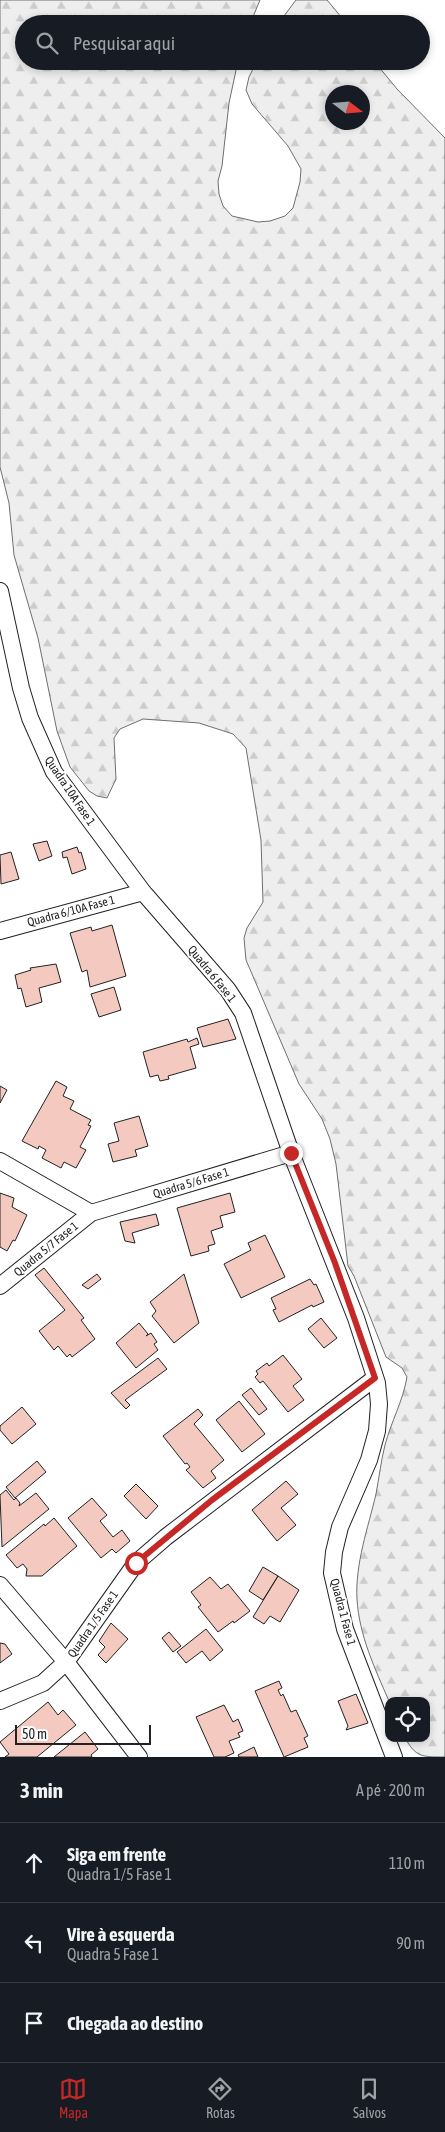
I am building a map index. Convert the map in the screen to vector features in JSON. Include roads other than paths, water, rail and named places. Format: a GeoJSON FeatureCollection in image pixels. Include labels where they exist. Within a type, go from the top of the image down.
{"type":"FeatureCollection","features":[{"type":"Feature","properties":{"kind":"street","name":"Quadra 10A Fase 1"},"geometry":{"type":"LineString","coordinates":[[0,591],[21,688],[41,746],[54,772],[143,892]]}},
{"type":"Feature","properties":{"kind":"street","name":"Quadra 6/10A Fase 1"},"geometry":{"type":"LineString","coordinates":[[0,931],[143,892]]}},
{"type":"Feature","properties":{"kind":"street","name":"Quadra 6 Fase 1"},"geometry":{"type":"LineString","coordinates":[[143,892],[228,990],[243,1013],[291,1153],[335,1263],[375,1378]]}},
{"type":"Feature","properties":{"kind":"street","name":"Quadra 5/6 Fase 1"},"geometry":{"type":"LineString","coordinates":[[91,1213],[291,1153]]}},
{"type":"Feature","properties":{"kind":"street"},"geometry":{"type":"LineString","coordinates":[[0,1161],[91,1213]]}},
{"type":"Feature","properties":{"kind":"street","name":"Quadra 5/7 Fase 1"},"geometry":{"type":"LineString","coordinates":[[0,1286],[91,1213]]}},
{"type":"Feature","properties":{"kind":"street","name":"Quadra 1/5 Fase 1"},"geometry":{"type":"LineString","coordinates":[[0,1701],[43,1683],[66,1662],[136,1563],[212,1500],[375,1378]]}},
{"type":"Feature","properties":{"kind":"street","name":"Quadra 1 Fase 1"},"geometry":{"type":"LineString","coordinates":[[375,1378],[379,1404],[375,1439],[369,1460],[340,1526],[334,1552],[332,1573],[344,1629],[394,1757]]}},
{"type":"Feature","properties":{"kind":"street"},"geometry":{"type":"LineString","coordinates":[[0,1585],[66,1662],[139,1757]]}}]}
